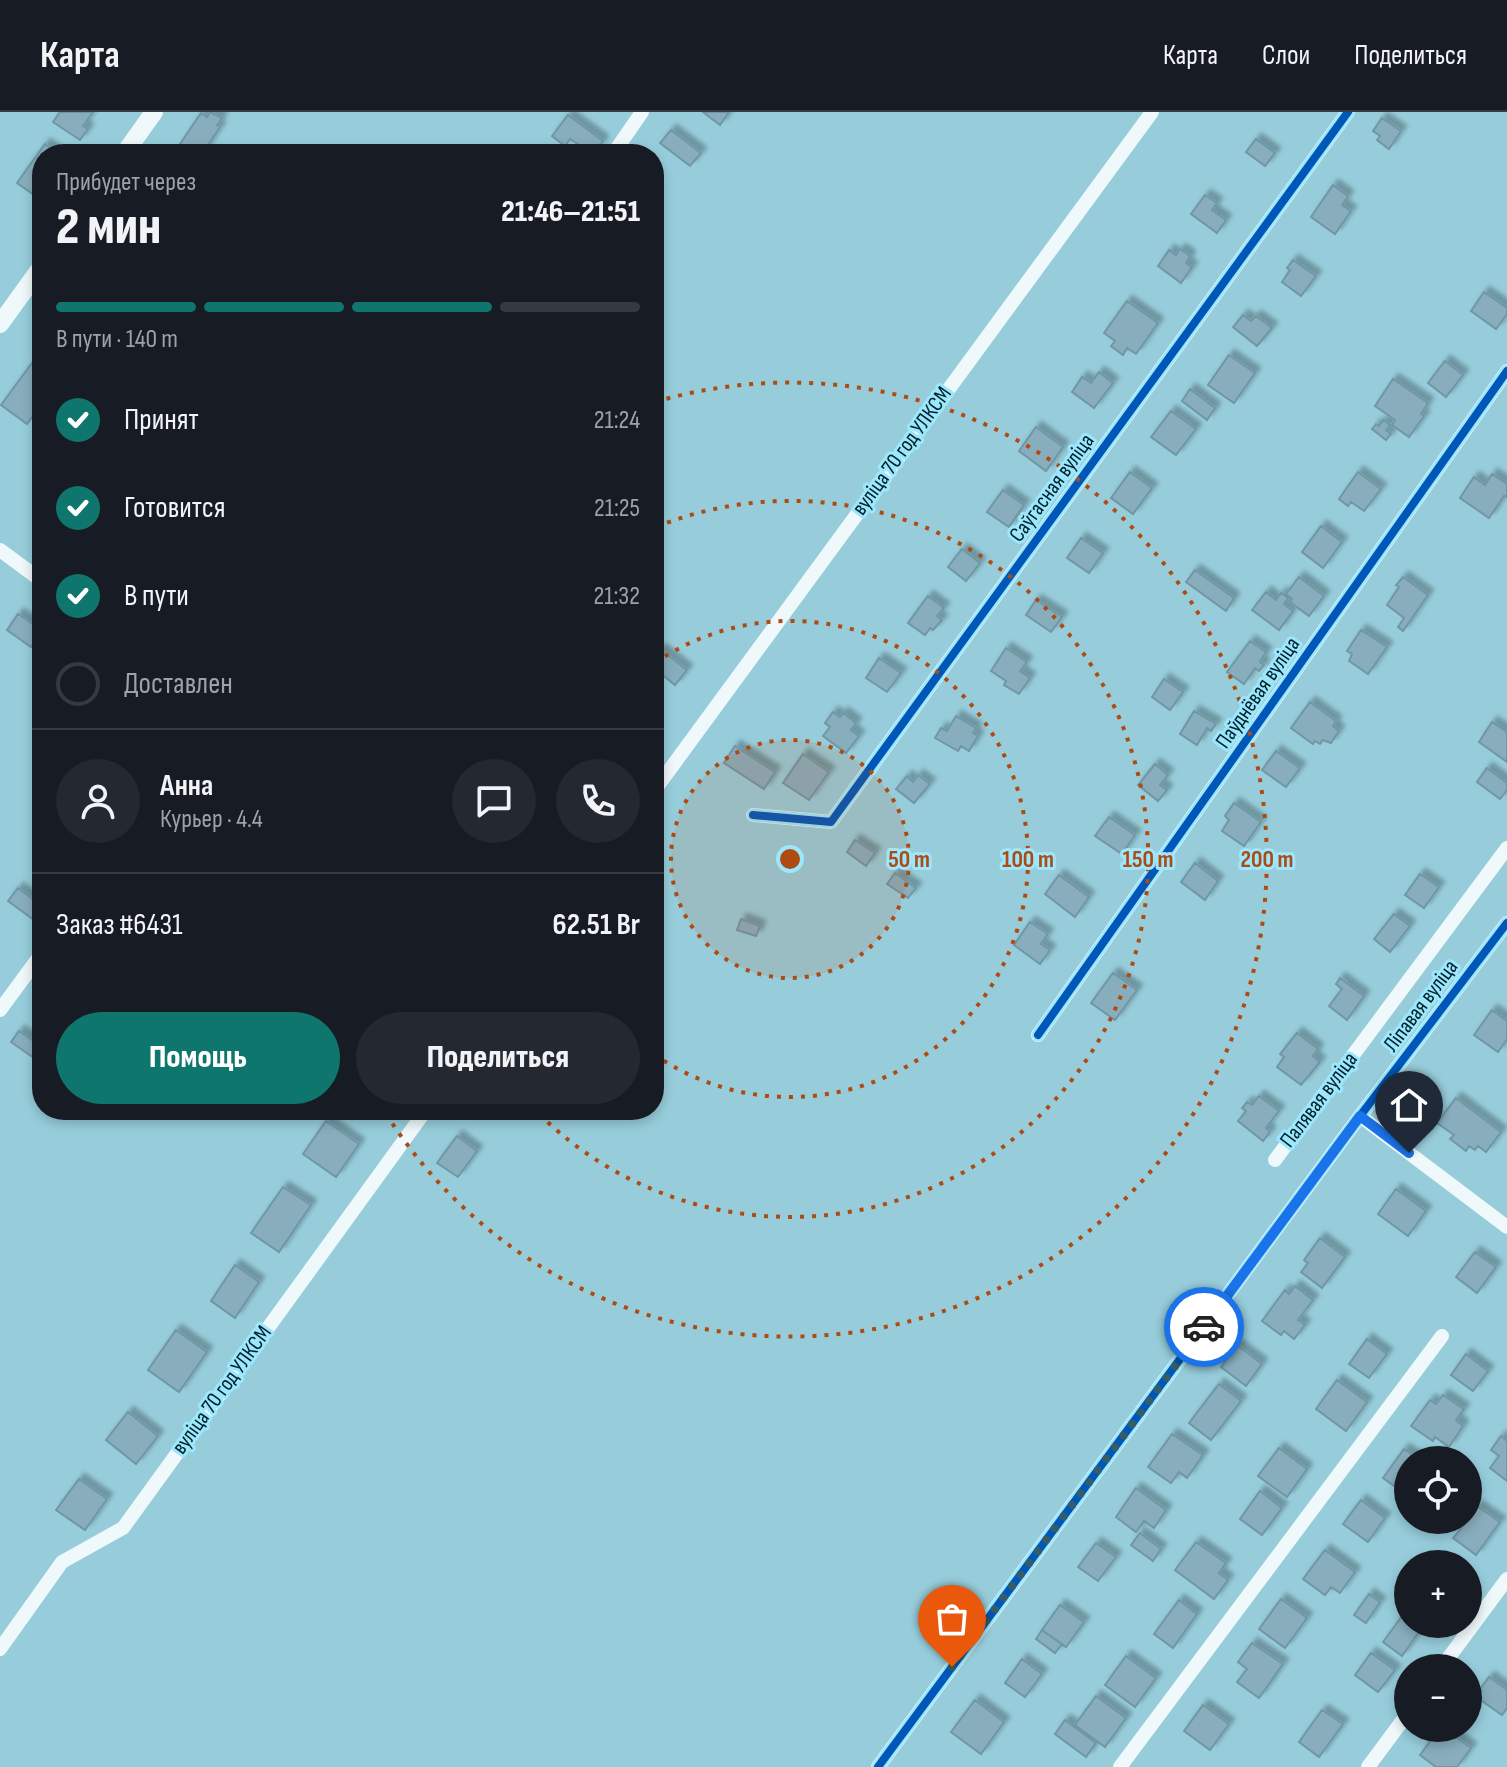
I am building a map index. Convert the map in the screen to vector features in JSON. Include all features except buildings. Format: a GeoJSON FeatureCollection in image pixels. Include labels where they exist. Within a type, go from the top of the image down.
{"type":"FeatureCollection","features":[{"type":"Feature","properties":{"kind":"street"},"geometry":{"type":"LineString","coordinates":[[131,144],[154,112]]}},
{"type":"Feature","properties":{"kind":"street"},"geometry":{"type":"LineString","coordinates":[[620,144],[642,112]]}},
{"type":"Feature","properties":{"kind":"street","name":"вуліца 70 год УЛКСМ"},"geometry":{"type":"LineString","coordinates":[[664,777],[1152,112]]}},
{"type":"Feature","properties":{"kind":"street","name":"Саўгасная вуліца"},"geometry":{"type":"LineString","coordinates":[[753,815],[831,822],[1348,112]]}},
{"type":"Feature","properties":{"kind":"street"},"geometry":{"type":"LineString","coordinates":[[0,324],[32,280]]}},
{"type":"Feature","properties":{"kind":"street","name":"Паўднёвая вуліца"},"geometry":{"type":"LineString","coordinates":[[1038,1035],[1507,371]]}},
{"type":"Feature","properties":{"kind":"street"},"geometry":{"type":"LineString","coordinates":[[0,550],[32,574]]}},
{"type":"Feature","properties":{"kind":"street","name":"Палявая вуліца"},"geometry":{"type":"LineString","coordinates":[[1275,1160],[1507,848]]}},
{"type":"Feature","properties":{"kind":"street","name":"Ліпавая вуліца"},"geometry":{"type":"LineString","coordinates":[[878,1767],[1360,1116],[1507,923]]}},
{"type":"Feature","properties":{"kind":"street"},"geometry":{"type":"LineString","coordinates":[[0,1010],[32,967]]}},
{"type":"Feature","properties":{"kind":"street"},"geometry":{"type":"LineString","coordinates":[[1360,1116],[1507,1227]]}},
{"type":"Feature","properties":{"kind":"street","name":"вуліца 70 год УЛКСМ"},"geometry":{"type":"LineString","coordinates":[[0,1649],[62,1562],[123,1528],[419,1120]]}},
{"type":"Feature","properties":{"kind":"street"},"geometry":{"type":"LineString","coordinates":[[1120,1767],[1442,1336]]}},
{"type":"Feature","properties":{"kind":"street"},"geometry":{"type":"LineString","coordinates":[[1451,1654],[1507,1579]]}},
{"type":"Feature","properties":{"kind":"street"},"geometry":{"type":"LineString","coordinates":[[1368,1767],[1394,1732]]}},
{"type":"Feature","properties":{"kind":"cycle path"},"geometry":{"type":"LineString","coordinates":[[753,815],[831,822],[1348,112]]}},
{"type":"Feature","properties":{"kind":"cycle path"},"geometry":{"type":"LineString","coordinates":[[1038,1035],[1507,371]]}},
{"type":"Feature","properties":{"kind":"cycle path"},"geometry":{"type":"LineString","coordinates":[[878,1767],[1360,1116],[1507,923]]}},
{"type":"Feature","properties":{"kind":"way so far"},"geometry":{"type":"LineString","coordinates":[[952,1667],[1204,1327]]}},
{"type":"Feature","properties":{"kind":"route"},"geometry":{"type":"LineString","coordinates":[[1204,1327],[1360,1116],[1409,1153]]}}]}
